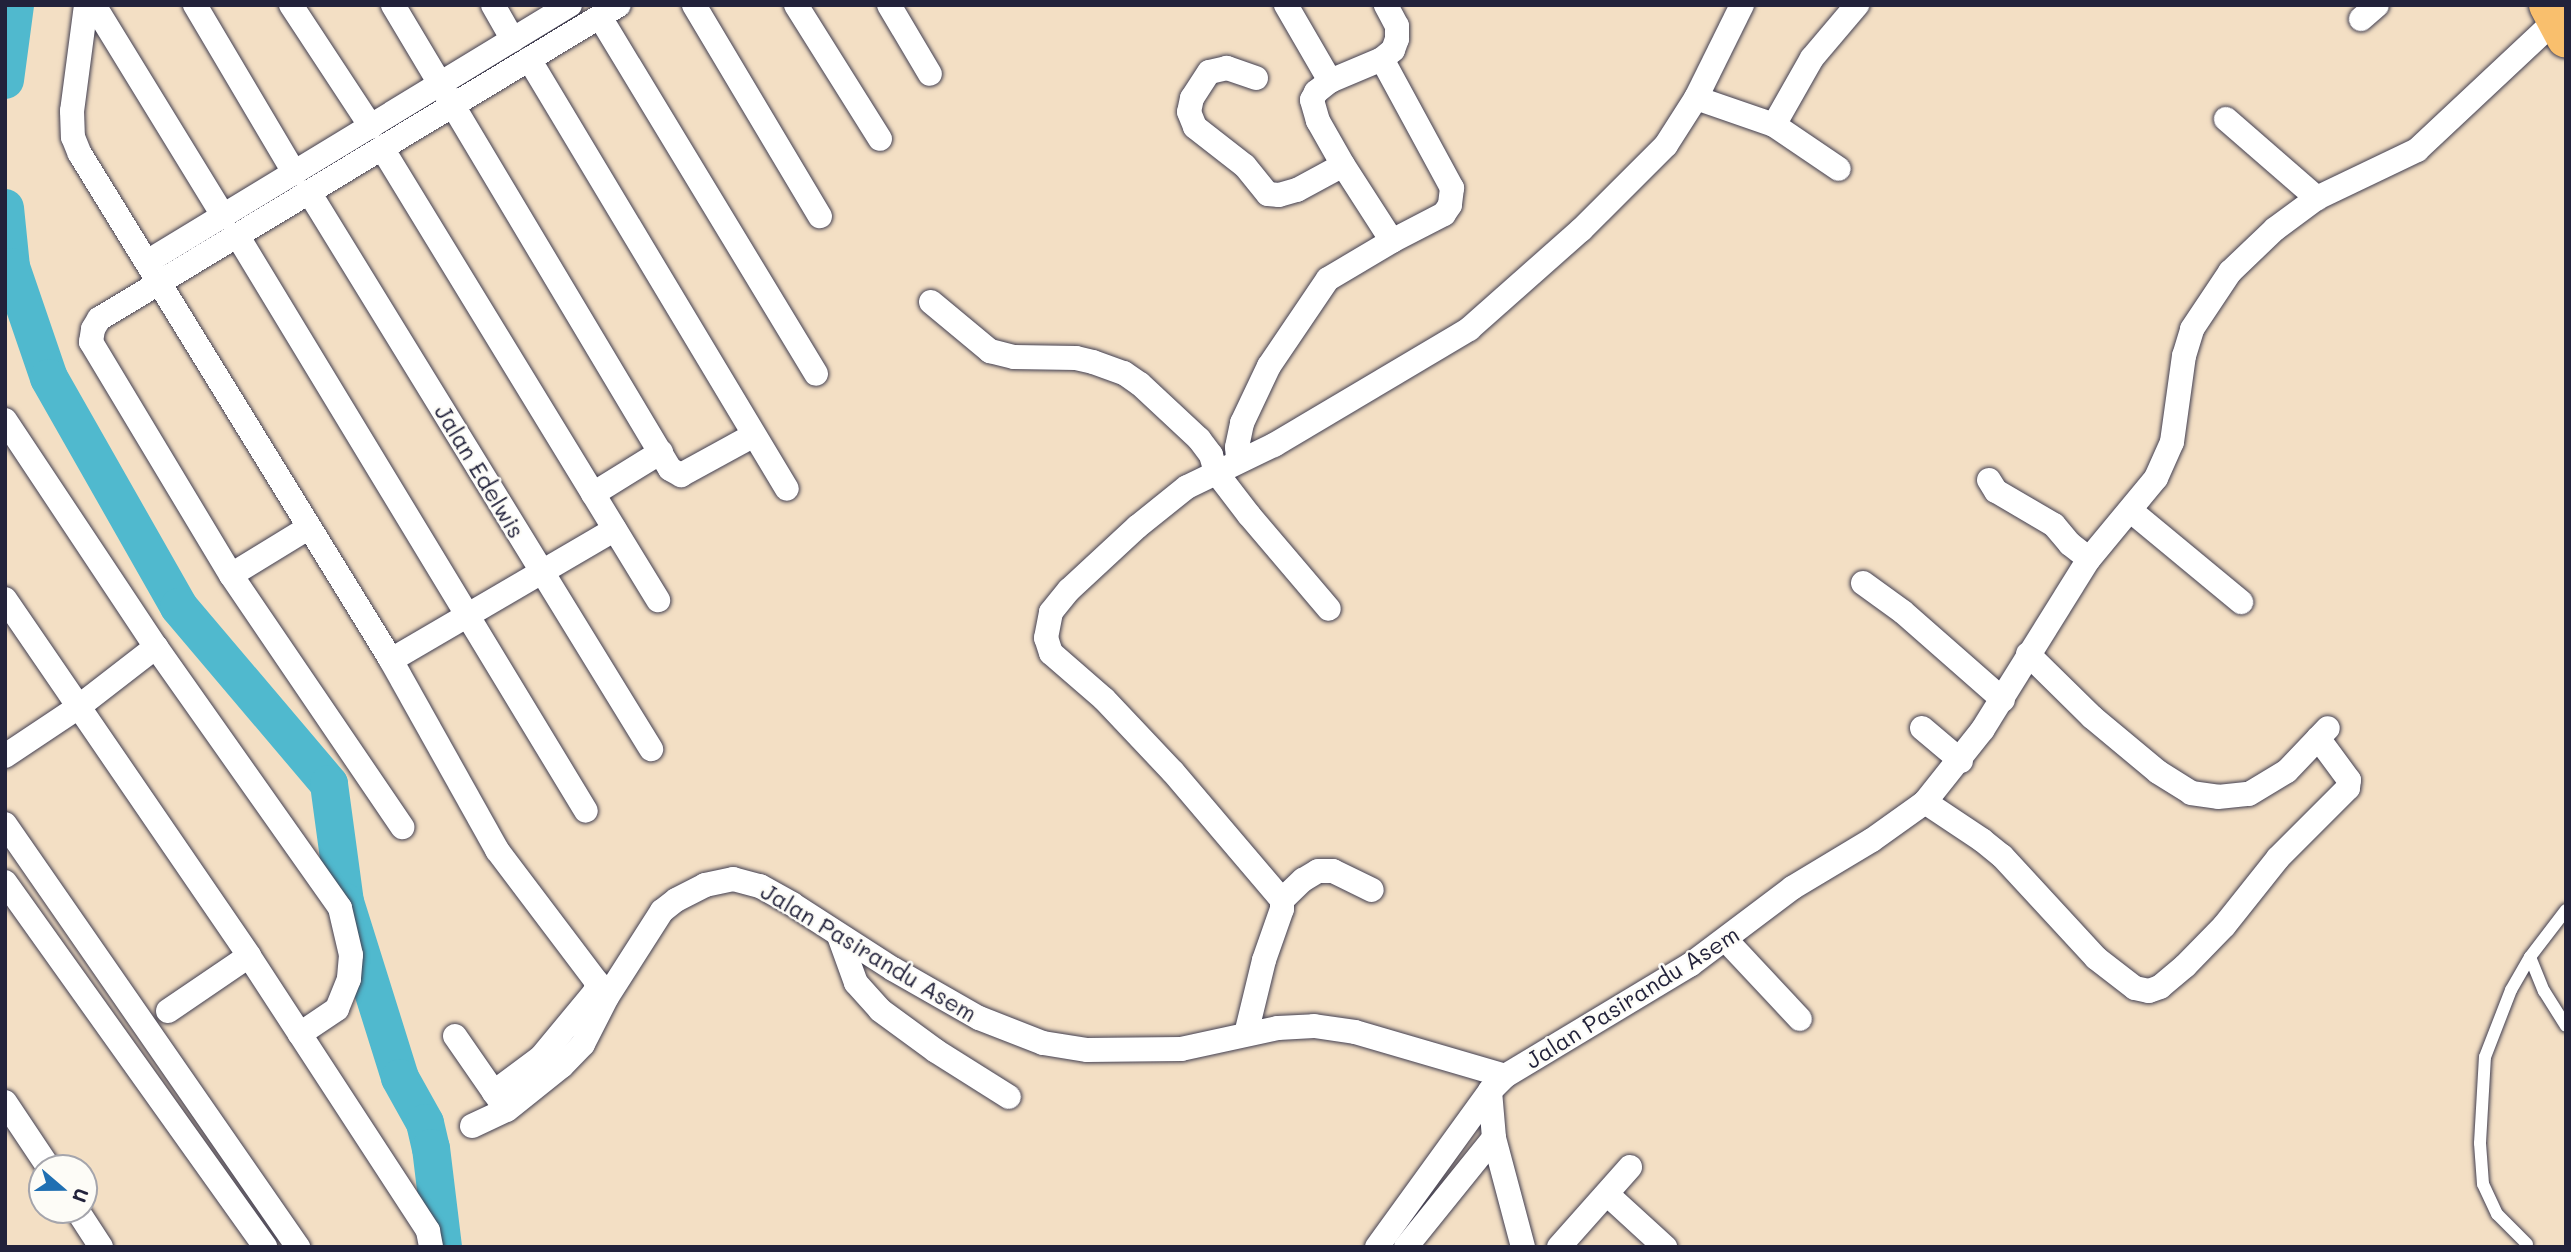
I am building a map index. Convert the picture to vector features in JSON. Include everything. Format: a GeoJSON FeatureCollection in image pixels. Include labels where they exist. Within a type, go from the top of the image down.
{"type":"FeatureCollection","features":[{"type":"Feature","properties":{"kind":"street"},"geometry":{"type":"LineString","coordinates":[[86,5],[72,111],[73,137],[79,154],[391,660],[497,850],[597,982],[595,992],[500,1101],[455,1036]]}},
{"type":"Feature","properties":{"kind":"street"},"geometry":{"type":"LineString","coordinates":[[94,5],[586,811]]}},
{"type":"Feature","properties":{"kind":"street","name":"Jalan Edelwis"},"geometry":{"type":"LineString","coordinates":[[195,5],[651,749]]}},
{"type":"Feature","properties":{"kind":"street"},"geometry":{"type":"LineString","coordinates":[[291,5],[376,138],[658,600]]}},
{"type":"Feature","properties":{"kind":"street"},"geometry":{"type":"LineString","coordinates":[[393,5],[670,469],[681,475],[754,435]]}},
{"type":"Feature","properties":{"kind":"street"},"geometry":{"type":"LineString","coordinates":[[493,5],[513,40]]}},
{"type":"Feature","properties":{"kind":"street"},"geometry":{"type":"LineString","coordinates":[[447,95],[513,40],[570,5]]}},
{"type":"Feature","properties":{"kind":"street"},"geometry":{"type":"LineString","coordinates":[[694,5],[820,216]]}},
{"type":"Feature","properties":{"kind":"street"},"geometry":{"type":"LineString","coordinates":[[796,5],[880,139]]}},
{"type":"Feature","properties":{"kind":"street"},"geometry":{"type":"LineString","coordinates":[[889,5],[930,75]]}},
{"type":"Feature","properties":{"kind":"street"},"geometry":{"type":"LineString","coordinates":[[1286,5],[1330,81]]}},
{"type":"Feature","properties":{"kind":"street"},"geometry":{"type":"LineString","coordinates":[[1386,5],[1397,26],[1397,39],[1393,50],[1382,59],[1330,81],[1316,92],[1311,100],[1318,121],[1343,165],[1392,241]]}},
{"type":"Feature","properties":{"kind":"street"},"geometry":{"type":"LineString","coordinates":[[1245,1034],[1264,960],[1282,909],[1282,901],[1173,772],[1104,699],[1051,653],[1046,638],[1051,612],[1069,590],[1161,506],[1227,466],[1274,445],[1469,329],[1581,230],[1666,145],[1696,98],[1742,5]]}},
{"type":"Feature","properties":{"kind":"street"},"geometry":{"type":"LineString","coordinates":[[1774,125],[1812,58],[1857,5]]}},
{"type":"Feature","properties":{"kind":"street"},"geometry":{"type":"LineString","coordinates":[[402,827],[231,575],[91,342],[93,329],[99,319],[153,273],[447,95],[530,59],[609,11],[816,374]]}},
{"type":"Feature","properties":{"kind":"street","name":"Jalan Pasirandu Asem"},"geometry":{"type":"LineString","coordinates":[[472,1126],[500,1101],[562,1066],[583,1044],[607,997],[663,911],[689,892],[720,880],[746,881],[792,904],[839,936],[979,1018],[1043,1043],[1087,1050],[1181,1049],[1245,1034],[1314,1026],[1355,1032],[1498,1084],[1726,940],[1792,888],[1872,840],[1925,802],[1961,761],[2003,700],[2028,654],[2089,559],[2131,511],[2166,460],[2175,430],[2187,344],[2199,315],[2230,272],[2275,229],[2317,198],[2417,150],[2556,22]]}},
{"type":"Feature","properties":{"kind":"street"},"geometry":{"type":"LineString","coordinates":[[530,59],[787,489]]}},
{"type":"Feature","properties":{"kind":"street"},"geometry":{"type":"LineString","coordinates":[[1227,466],[1237,447],[1242,423],[1269,366],[1328,279],[1444,214],[1450,205],[1452,188],[1382,59]]}},
{"type":"Feature","properties":{"kind":"street"},"geometry":{"type":"LineString","coordinates":[[1256,78],[1227,68],[1209,72],[1201,79],[1192,98],[1189,112],[1195,127],[1245,166],[1268,194],[1279,195],[1297,190],[1343,165]]}},
{"type":"Feature","properties":{"kind":"street"},"geometry":{"type":"LineString","coordinates":[[1696,98],[1774,125],[1839,169]]}},
{"type":"Feature","properties":{"kind":"street"},"geometry":{"type":"LineString","coordinates":[[2226,119],[2317,198]]}},
{"type":"Feature","properties":{"kind":"street"},"geometry":{"type":"LineString","coordinates":[[930,302],[990,351],[1014,357],[1076,358],[1124,373],[1140,384],[1199,439],[1211,455],[1227,466],[1276,550],[1329,609]]}},
{"type":"Feature","properties":{"kind":"street"},"geometry":{"type":"LineString","coordinates":[[5,420],[156,647],[340,908],[351,955],[349,979],[337,1009],[300,1034]]}},
{"type":"Feature","properties":{"kind":"street"},"geometry":{"type":"LineString","coordinates":[[593,494],[661,452]]}},
{"type":"Feature","properties":{"kind":"street"},"geometry":{"type":"LineString","coordinates":[[1989,480],[1996,491],[2054,525],[2070,544],[2089,559]]}},
{"type":"Feature","properties":{"kind":"street"},"geometry":{"type":"LineString","coordinates":[[2131,511],[2241,602]]}},
{"type":"Feature","properties":{"kind":"street"},"geometry":{"type":"LineString","coordinates":[[231,575],[308,528]]}},
{"type":"Feature","properties":{"kind":"street"},"geometry":{"type":"LineString","coordinates":[[391,660],[615,529]]}},
{"type":"Feature","properties":{"kind":"street"},"geometry":{"type":"LineString","coordinates":[[1863,583],[1903,612],[2003,700]]}},
{"type":"Feature","properties":{"kind":"street"},"geometry":{"type":"LineString","coordinates":[[5,599],[249,956],[428,1231],[431,1247]]}},
{"type":"Feature","properties":{"kind":"street"},"geometry":{"type":"LineString","coordinates":[[5,756],[77,708],[156,647]]}},
{"type":"Feature","properties":{"kind":"street"},"geometry":{"type":"LineString","coordinates":[[1925,802],[2002,856],[2096,958],[2135,988],[2149,991],[2160,987],[2185,966],[2224,926],[2278,858],[2348,788],[2349,780],[2324,732],[2287,771],[2249,794],[2218,797],[2191,793],[2158,772],[2101,725],[2028,654]]}},
{"type":"Feature","properties":{"kind":"street"},"geometry":{"type":"LineString","coordinates":[[1922,729],[1961,761]]}},
{"type":"Feature","properties":{"kind":"street"},"geometry":{"type":"LineString","coordinates":[[5,824],[298,1247]]}},
{"type":"Feature","properties":{"kind":"street"},"geometry":{"type":"LineString","coordinates":[[1282,901],[1303,880],[1318,871],[1333,871],[1372,890]]}},
{"type":"Feature","properties":{"kind":"street"},"geometry":{"type":"LineString","coordinates":[[5,882],[265,1247]]}},
{"type":"Feature","properties":{"kind":"street"},"geometry":{"type":"LineString","coordinates":[[839,936],[856,982],[880,1010],[936,1051],[1009,1097]]}},
{"type":"Feature","properties":{"kind":"street"},"geometry":{"type":"LineString","coordinates":[[1726,940],[1800,1019]]}},
{"type":"Feature","properties":{"kind":"street"},"geometry":{"type":"LineString","coordinates":[[168,1011],[249,956]]}},
{"type":"Feature","properties":{"kind":"street"},"geometry":{"type":"LineString","coordinates":[[1498,1084],[1494,1138],[1523,1247]]}},
{"type":"Feature","properties":{"kind":"street"},"geometry":{"type":"LineString","coordinates":[[1377,1247],[1498,1084]]}},
{"type":"Feature","properties":{"kind":"street"},"geometry":{"type":"LineString","coordinates":[[5,1102],[40,1154]]}},
{"type":"Feature","properties":{"kind":"street"},"geometry":{"type":"LineString","coordinates":[[1405,1247],[1494,1138]]}},
{"type":"Feature","properties":{"kind":"street"},"geometry":{"type":"LineString","coordinates":[[1559,1247],[1630,1167]]}},
{"type":"Feature","properties":{"kind":"street"},"geometry":{"type":"LineString","coordinates":[[1607,1194],[1665,1247]]}},
{"type":"Feature","properties":{"kind":"street"},"geometry":{"type":"LineString","coordinates":[[86,1224],[101,1247]]}},
{"type":"Feature","properties":{"kind":"lane"},"geometry":{"type":"LineString","coordinates":[[2527,1244],[2497,1214],[2483,1184],[2480,1143],[2485,1057],[2511,990],[2530,957],[2566,910]]}},
{"type":"Feature","properties":{"kind":"lane"},"geometry":{"type":"LineString","coordinates":[[2530,957],[2544,992],[2566,1027]]}},
{"type":"Feature","properties":{"kind":"waterway"},"geometry":{"type":"LineString","coordinates":[[5,80],[15,5]]}},
{"type":"Feature","properties":{"kind":"waterway"},"geometry":{"type":"LineString","coordinates":[[5,208],[11,267],[49,378],[179,607],[329,784],[345,902],[400,1078],[425,1123],[431,1148],[443,1247]]}}]}
